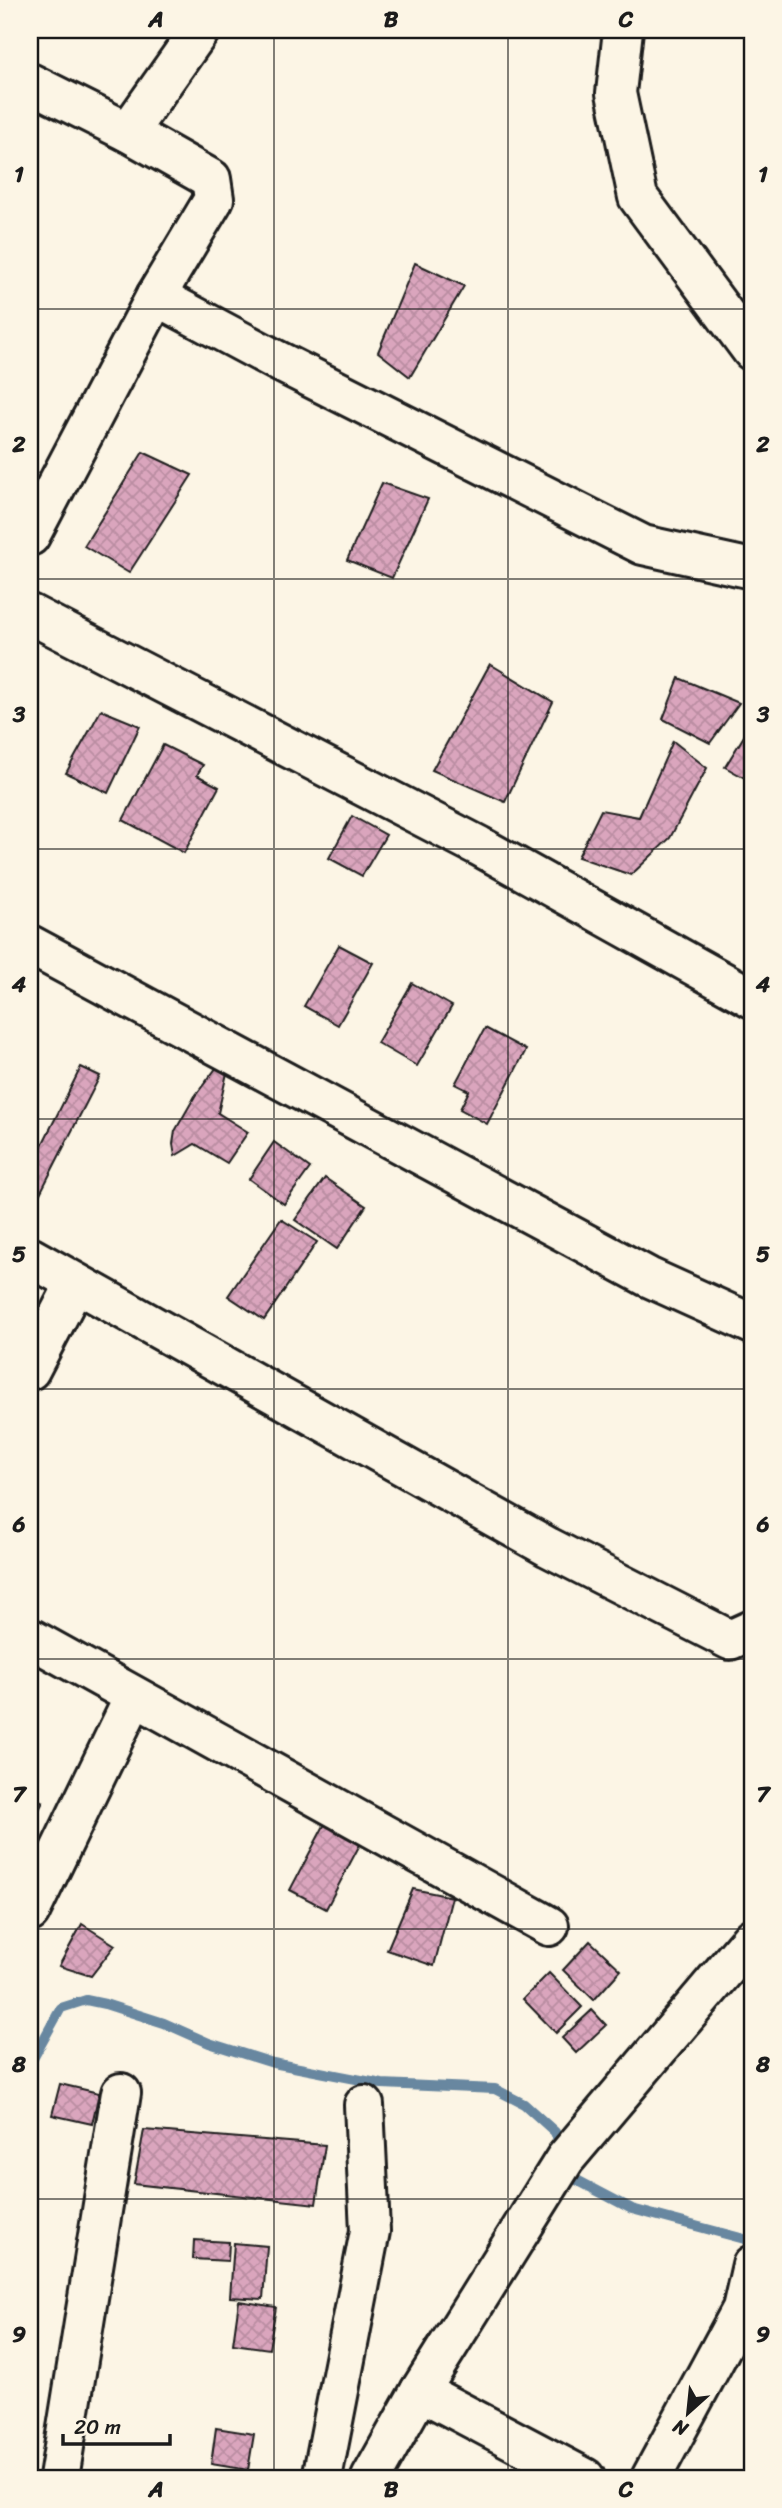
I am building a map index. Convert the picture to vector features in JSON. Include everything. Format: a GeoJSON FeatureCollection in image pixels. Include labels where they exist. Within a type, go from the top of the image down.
{"type":"FeatureCollection","features":[{"type":"Feature","properties":{"kind":"street"},"geometry":{"type":"LineString","coordinates":[[128,132],[200,30]]}},
{"type":"Feature","properties":{"kind":"street"},"geometry":{"type":"LineString","coordinates":[[623,30],[616,93],[638,197],[752,351]]}},
{"type":"Feature","properties":{"kind":"street"},"geometry":{"type":"LineString","coordinates":[[30,83],[128,132],[211,179],[214,199],[156,296],[30,536]]}},
{"type":"Feature","properties":{"kind":"street"},"geometry":{"type":"LineString","coordinates":[[156,296],[276,360],[643,545],[752,569]]}},
{"type":"Feature","properties":{"kind":"street"},"geometry":{"type":"LineString","coordinates":[[30,614],[480,846],[752,998]]}},
{"type":"Feature","properties":{"kind":"street"},"geometry":{"type":"LineString","coordinates":[[30,944],[648,1277],[752,1324]]}},
{"type":"Feature","properties":{"kind":"street"},"geometry":{"type":"LineString","coordinates":[[30,1257],[548,1547],[730,1640],[752,1630]]}},
{"type":"Feature","properties":{"kind":"street"},"geometry":{"type":"LineString","coordinates":[[30,1370],[75,1284]]}},
{"type":"Feature","properties":{"kind":"street"},"geometry":{"type":"LineString","coordinates":[[30,1639],[549,1926]]}},
{"type":"Feature","properties":{"kind":"street"},"geometry":{"type":"LineString","coordinates":[[30,1912],[134,1697]]}},
{"type":"Feature","properties":{"kind":"street"},"geometry":{"type":"LineString","coordinates":[[371,2478],[420,2391],[565,2159],[752,1938]]}},
{"type":"Feature","properties":{"kind":"street"},"geometry":{"type":"LineString","coordinates":[[59,2478],[121,2093]]}},
{"type":"Feature","properties":{"kind":"street"},"geometry":{"type":"LineString","coordinates":[[322,2478],[370,2231],[364,2105]]}},
{"type":"Feature","properties":{"kind":"street"},"geometry":{"type":"LineString","coordinates":[[651,2478],[742,2309],[752,2265]]}},
{"type":"Feature","properties":{"kind":"street"},"geometry":{"type":"LineString","coordinates":[[420,2391],[585,2478]]}},
{"type":"Feature","properties":{"kind":"building"},"geometry":{"type":"Polygon","coordinates":[[[415,263],[464,286],[410,377],[378,352],[415,263]]]}},
{"type":"Feature","properties":{"kind":"building"},"geometry":{"type":"Polygon","coordinates":[[[143,452],[192,475],[129,573],[84,546],[143,452]]]}},
{"type":"Feature","properties":{"kind":"building"},"geometry":{"type":"Polygon","coordinates":[[[382,483],[428,499],[392,578],[347,560],[382,483]]]}},
{"type":"Feature","properties":{"kind":"building"},"geometry":{"type":"Polygon","coordinates":[[[490,664],[553,702],[505,802],[432,770],[490,664]]]}},
{"type":"Feature","properties":{"kind":"building"},"geometry":{"type":"Polygon","coordinates":[[[679,678],[739,703],[710,743],[663,719],[679,678]]]}},
{"type":"Feature","properties":{"kind":"building"},"geometry":{"type":"Polygon","coordinates":[[[101,710],[140,726],[108,793],[66,773],[101,710]]]}},
{"type":"Feature","properties":{"kind":"building"},"geometry":{"type":"Polygon","coordinates":[[[752,723],[752,782],[725,767],[752,723]]]}},
{"type":"Feature","properties":{"kind":"building"},"geometry":{"type":"Polygon","coordinates":[[[673,741],[707,768],[670,838],[631,875],[578,857],[601,810],[639,817],[673,741]]]}},
{"type":"Feature","properties":{"kind":"building"},"geometry":{"type":"Polygon","coordinates":[[[163,745],[203,765],[197,775],[219,787],[184,853],[123,820],[163,745]]]}},
{"type":"Feature","properties":{"kind":"building"},"geometry":{"type":"Polygon","coordinates":[[[352,816],[386,835],[362,876],[329,858],[352,816]]]}},
{"type":"Feature","properties":{"kind":"building"},"geometry":{"type":"Polygon","coordinates":[[[339,945],[373,963],[338,1025],[304,1006],[339,945]]]}},
{"type":"Feature","properties":{"kind":"building"},"geometry":{"type":"Polygon","coordinates":[[[412,983],[452,1006],[417,1066],[377,1043],[412,983]]]}},
{"type":"Feature","properties":{"kind":"building"},"geometry":{"type":"Polygon","coordinates":[[[485,1028],[526,1050],[487,1124],[460,1109],[469,1091],[455,1084],[485,1028]]]}},
{"type":"Feature","properties":{"kind":"building"},"geometry":{"type":"Polygon","coordinates":[[[81,1067],[100,1076],[30,1213],[30,1169],[81,1067]]]}},
{"type":"Feature","properties":{"kind":"building"},"geometry":{"type":"Polygon","coordinates":[[[217,1067],[227,1073],[218,1113],[248,1132],[227,1163],[195,1144],[175,1156],[175,1131],[195,1096],[217,1067]]]}},
{"type":"Feature","properties":{"kind":"building"},"geometry":{"type":"Polygon","coordinates":[[[274,1142],[310,1168],[284,1204],[249,1179],[274,1142]]]}},
{"type":"Feature","properties":{"kind":"building"},"geometry":{"type":"Polygon","coordinates":[[[325,1178],[366,1206],[337,1249],[295,1220],[325,1178]]]}},
{"type":"Feature","properties":{"kind":"building"},"geometry":{"type":"Polygon","coordinates":[[[281,1219],[317,1242],[264,1320],[228,1296],[281,1219]]]}},
{"type":"Feature","properties":{"kind":"building"},"geometry":{"type":"Polygon","coordinates":[[[30,1795],[43,1802],[30,1827],[30,1795]]]}},
{"type":"Feature","properties":{"kind":"building"},"geometry":{"type":"Polygon","coordinates":[[[329,1816],[365,1835],[326,1909],[290,1890],[329,1816]]]}},
{"type":"Feature","properties":{"kind":"building"},"geometry":{"type":"Polygon","coordinates":[[[413,1889],[452,1897],[434,1966],[387,1950],[413,1889]]]}},
{"type":"Feature","properties":{"kind":"building"},"geometry":{"type":"Polygon","coordinates":[[[82,1924],[115,1945],[91,1976],[59,1966],[82,1924]]]}},
{"type":"Feature","properties":{"kind":"building"},"geometry":{"type":"Polygon","coordinates":[[[590,1941],[621,1970],[594,2000],[563,1970],[590,1941]]]}},
{"type":"Feature","properties":{"kind":"building"},"geometry":{"type":"Polygon","coordinates":[[[549,1973],[582,2007],[556,2033],[523,1999],[549,1973]]]}},
{"type":"Feature","properties":{"kind":"building"},"geometry":{"type":"Polygon","coordinates":[[[592,2010],[606,2025],[576,2053],[562,2038],[592,2010]]]}},
{"type":"Feature","properties":{"kind":"building"},"geometry":{"type":"Polygon","coordinates":[[[60,2084],[99,2093],[92,2124],[52,2115],[60,2084]]]}},
{"type":"Feature","properties":{"kind":"building"},"geometry":{"type":"Polygon","coordinates":[[[144,2130],[325,2145],[316,2204],[134,2184],[144,2130]]]}},
{"type":"Feature","properties":{"kind":"building"},"geometry":{"type":"Polygon","coordinates":[[[194,2240],[229,2242],[228,2261],[193,2259],[194,2240]]]}},
{"type":"Feature","properties":{"kind":"building"},"geometry":{"type":"Polygon","coordinates":[[[234,2243],[267,2246],[263,2299],[230,2297],[234,2243]]]}},
{"type":"Feature","properties":{"kind":"building"},"geometry":{"type":"Polygon","coordinates":[[[239,2301],[276,2307],[269,2349],[233,2344],[239,2301]]]}},
{"type":"Feature","properties":{"kind":"building"},"geometry":{"type":"Polygon","coordinates":[[[216,2428],[254,2434],[248,2470],[211,2464],[216,2428]]]}},
{"type":"Feature","properties":{"kind":"waterway"},"geometry":{"type":"LineString","coordinates":[[30,2064],[61,2008],[86,2000],[164,2023],[209,2043],[273,2063],[382,2084],[495,2089],[524,2104],[555,2132],[562,2151]]}},
{"type":"Feature","properties":{"kind":"waterway"},"geometry":{"type":"LineString","coordinates":[[568,2169],[571,2177],[632,2209],[752,2241]]}}]}
